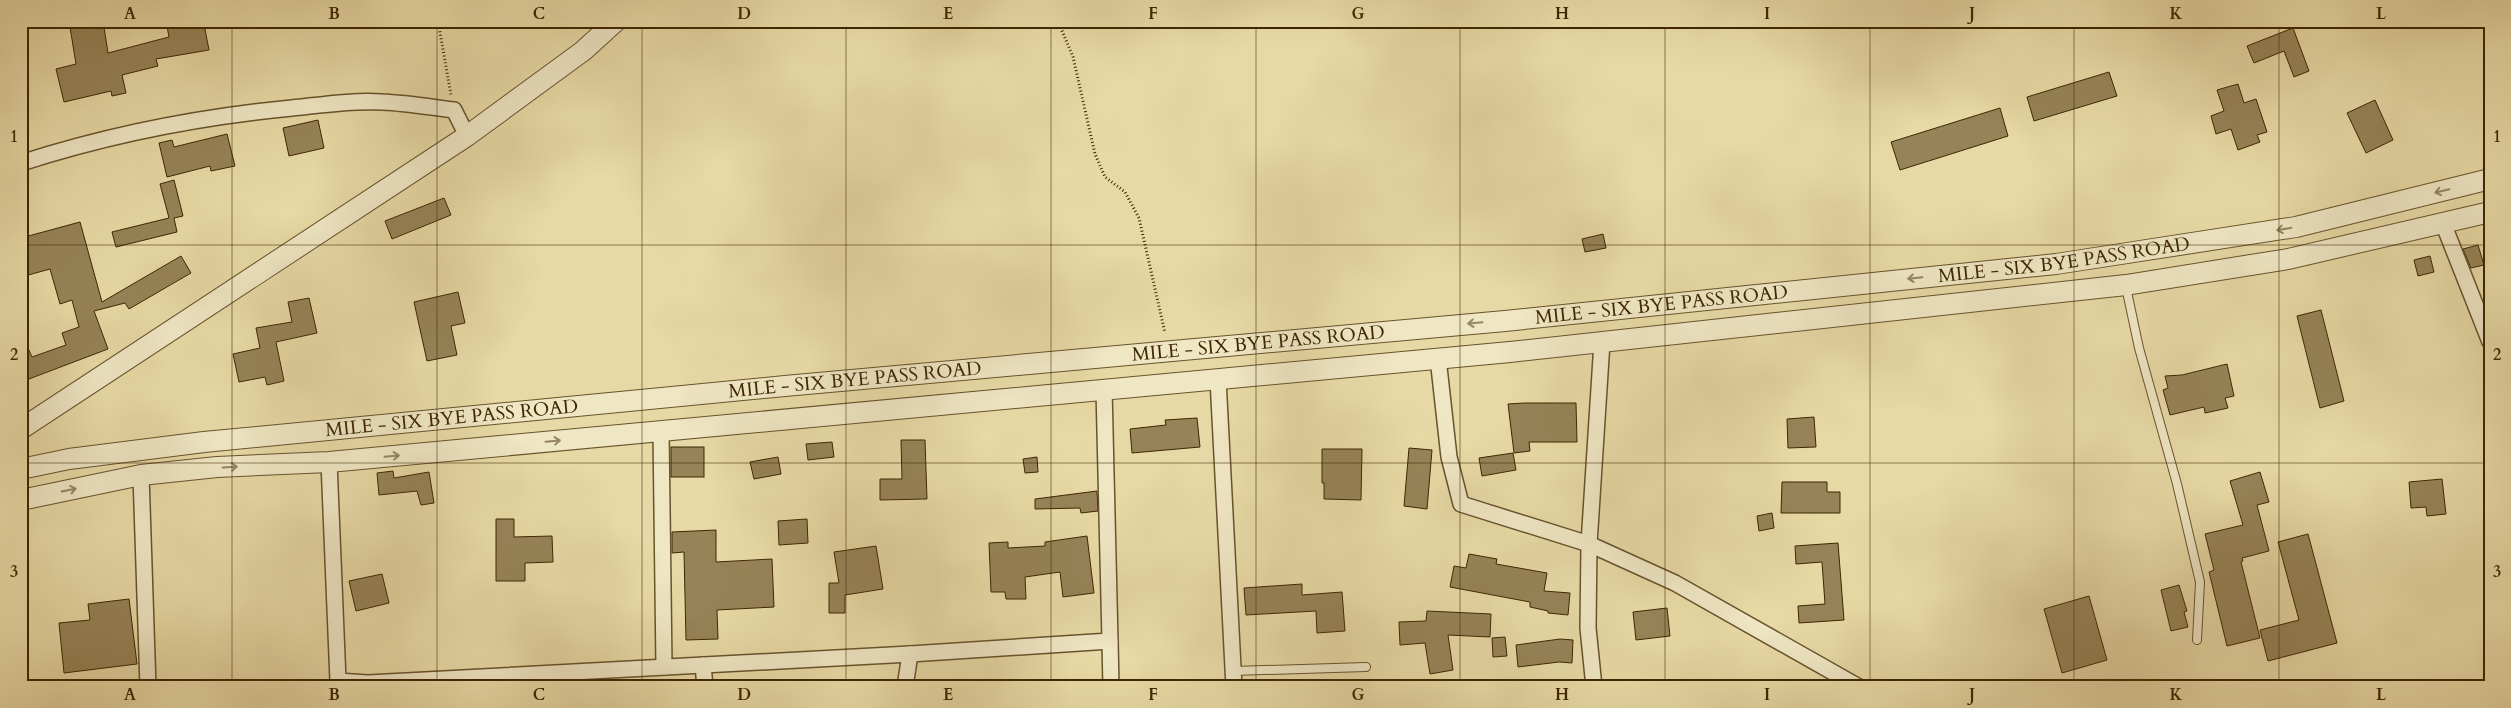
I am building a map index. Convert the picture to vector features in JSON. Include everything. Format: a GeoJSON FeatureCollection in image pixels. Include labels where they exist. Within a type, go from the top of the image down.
{"type":"FeatureCollection","features":[{"type":"Feature","properties":{"kind":"street"},"geometry":{"type":"LineString","coordinates":[[21,428],[467,136],[583,51],[616,21]]}},
{"type":"Feature","properties":{"kind":"street"},"geometry":{"type":"LineString","coordinates":[[21,163],[70,147],[163,124],[225,114],[325,104],[381,102],[454,110],[467,136]]}},
{"type":"Feature","properties":{"kind":"street","name":"MILE - SIX BYE PASS ROAD"},"geometry":{"type":"LineString","coordinates":[[21,469],[69,459],[204,442],[1505,321],[2056,264],[2296,227],[2490,180]]}},
{"type":"Feature","properties":{"kind":"street"},"geometry":{"type":"LineString","coordinates":[[21,500],[141,475],[217,467],[329,462],[1510,352],[2126,285],[2288,259],[2490,212]]}},
{"type":"Feature","properties":{"kind":"street"},"geometry":{"type":"LineString","coordinates":[[2443,223],[2490,342]]}},
{"type":"Feature","properties":{"kind":"street"},"geometry":{"type":"LineString","coordinates":[[1505,321],[1510,352]]}},
{"type":"Feature","properties":{"kind":"street"},"geometry":{"type":"LineString","coordinates":[[1594,687],[1588,628],[1589,544],[1602,342]]}},
{"type":"Feature","properties":{"kind":"street"},"geometry":{"type":"LineString","coordinates":[[1438,358],[1449,457],[1461,504],[1589,544],[1676,583],[1859,687]]}},
{"type":"Feature","properties":{"kind":"street"},"geometry":{"type":"LineString","coordinates":[[1218,379],[1234,687]]}},
{"type":"Feature","properties":{"kind":"street"},"geometry":{"type":"LineString","coordinates":[[1104,389],[1111,687]]}},
{"type":"Feature","properties":{"kind":"street"},"geometry":{"type":"LineString","coordinates":[[661,430],[664,667]]}},
{"type":"Feature","properties":{"kind":"street"},"geometry":{"type":"LineString","coordinates":[[329,462],[338,684],[518,681],[664,667],[1110,641]]}},
{"type":"Feature","properties":{"kind":"street"},"geometry":{"type":"LineString","coordinates":[[141,475],[148,687]]}},
{"type":"Feature","properties":{"kind":"street"},"geometry":{"type":"LineString","coordinates":[[905,687],[910,654]]}},
{"type":"Feature","properties":{"kind":"street"},"geometry":{"type":"LineString","coordinates":[[703,665],[705,687]]}},
{"type":"Feature","properties":{"kind":"lane"},"geometry":{"type":"LineString","coordinates":[[2126,285],[2139,348],[2177,484],[2200,582],[2197,640]]}},
{"type":"Feature","properties":{"kind":"lane"},"geometry":{"type":"LineString","coordinates":[[1233,671],[1366,667]]}},
{"type":"Feature","properties":{"kind":"path"},"geometry":{"type":"LineString","coordinates":[[438,21],[454,110]]}},
{"type":"Feature","properties":{"kind":"path"},"geometry":{"type":"LineString","coordinates":[[1058,21],[1073,57],[1095,154],[1106,177],[1125,192],[1139,218],[1169,351]]}},
{"type":"Feature","properties":{"kind":"building"},"geometry":{"type":"Polygon","coordinates":[[[69,21],[103,21],[108,53],[169,37],[166,21],[199,21],[199,24],[204,24],[209,50],[156,59],[158,66],[122,75],[126,93],[112,96],[111,91],[64,102],[56,69],[76,64],[69,21]]]}},
{"type":"Feature","properties":{"kind":"building"},"geometry":{"type":"Polygon","coordinates":[[[2293,28],[2309,71],[2294,77],[2284,51],[2254,63],[2247,46],[2293,28]]]}},
{"type":"Feature","properties":{"kind":"building"},"geometry":{"type":"Polygon","coordinates":[[[2109,72],[2117,96],[2034,121],[2027,97],[2109,72]]]}},
{"type":"Feature","properties":{"kind":"building"},"geometry":{"type":"Polygon","coordinates":[[[2238,84],[2244,103],[2256,99],[2267,132],[2257,135],[2260,142],[2238,150],[2231,129],[2216,134],[2211,116],[2224,111],[2217,90],[2238,84]]]}},
{"type":"Feature","properties":{"kind":"building"},"geometry":{"type":"Polygon","coordinates":[[[2375,100],[2393,140],[2366,153],[2347,113],[2375,100]]]}},
{"type":"Feature","properties":{"kind":"building"},"geometry":{"type":"Polygon","coordinates":[[[2000,108],[2008,136],[1900,170],[1891,142],[2000,108]]]}},
{"type":"Feature","properties":{"kind":"building"},"geometry":{"type":"Polygon","coordinates":[[[318,120],[324,148],[289,156],[283,128],[318,120]]]}},
{"type":"Feature","properties":{"kind":"building"},"geometry":{"type":"Polygon","coordinates":[[[227,134],[235,166],[211,171],[210,166],[167,177],[159,143],[172,140],[174,147],[227,134]]]}},
{"type":"Feature","properties":{"kind":"building"},"geometry":{"type":"Polygon","coordinates":[[[174,180],[183,216],[174,218],[177,232],[116,247],[112,232],[169,218],[160,184],[174,180]]]}},
{"type":"Feature","properties":{"kind":"building"},"geometry":{"type":"Polygon","coordinates":[[[444,198],[451,215],[392,239],[385,221],[444,198]]]}},
{"type":"Feature","properties":{"kind":"building"},"geometry":{"type":"Polygon","coordinates":[[[80,222],[102,302],[181,256],[191,273],[129,309],[125,303],[94,311],[108,349],[21,382],[21,332],[32,357],[66,345],[62,333],[79,327],[72,300],[60,304],[50,269],[21,277],[21,238],[80,222]]]}},
{"type":"Feature","properties":{"kind":"building"},"geometry":{"type":"Polygon","coordinates":[[[1603,234],[1606,248],[1585,252],[1582,239],[1603,234]]]}},
{"type":"Feature","properties":{"kind":"building"},"geometry":{"type":"Polygon","coordinates":[[[2478,245],[2484,265],[2471,268],[2463,249],[2478,245]]]}},
{"type":"Feature","properties":{"kind":"building"},"geometry":{"type":"Polygon","coordinates":[[[2430,256],[2434,272],[2418,276],[2414,260],[2430,256]]]}},
{"type":"Feature","properties":{"kind":"building"},"geometry":{"type":"Polygon","coordinates":[[[458,292],[465,323],[451,326],[457,355],[427,361],[414,302],[458,292]]]}},
{"type":"Feature","properties":{"kind":"building"},"geometry":{"type":"Polygon","coordinates":[[[309,298],[317,333],[276,342],[284,381],[267,385],[265,377],[239,382],[233,354],[260,348],[256,328],[292,322],[288,302],[309,298]]]}},
{"type":"Feature","properties":{"kind":"building"},"geometry":{"type":"Polygon","coordinates":[[[2321,310],[2344,401],[2320,408],[2297,316],[2321,310]]]}},
{"type":"Feature","properties":{"kind":"building"},"geometry":{"type":"Polygon","coordinates":[[[2227,364],[2234,396],[2225,398],[2228,408],[2205,413],[2204,407],[2170,415],[2163,390],[2168,388],[2165,376],[2182,375],[2227,364]]]}},
{"type":"Feature","properties":{"kind":"building"},"geometry":{"type":"Polygon","coordinates":[[[1576,403],[1577,442],[1529,442],[1530,451],[1514,453],[1508,404],[1576,403]]]}},
{"type":"Feature","properties":{"kind":"building"},"geometry":{"type":"Polygon","coordinates":[[[1814,417],[1816,447],[1788,448],[1787,419],[1814,417]]]}},
{"type":"Feature","properties":{"kind":"building"},"geometry":{"type":"Polygon","coordinates":[[[1197,418],[1200,447],[1132,453],[1130,429],[1166,425],[1165,420],[1197,418]]]}},
{"type":"Feature","properties":{"kind":"building"},"geometry":{"type":"Polygon","coordinates":[[[901,440],[925,440],[927,499],[880,500],[880,479],[902,479],[901,440]]]}},
{"type":"Feature","properties":{"kind":"building"},"geometry":{"type":"Polygon","coordinates":[[[832,442],[834,457],[808,460],[806,444],[832,442]]]}},
{"type":"Feature","properties":{"kind":"building"},"geometry":{"type":"Polygon","coordinates":[[[671,447],[704,447],[704,477],[671,477],[671,447]]]}},
{"type":"Feature","properties":{"kind":"building"},"geometry":{"type":"Polygon","coordinates":[[[1409,448],[1432,450],[1427,509],[1404,506],[1409,448]]]}},
{"type":"Feature","properties":{"kind":"building"},"geometry":{"type":"Polygon","coordinates":[[[1322,449],[1362,449],[1361,500],[1324,499],[1322,449]]]}},
{"type":"Feature","properties":{"kind":"building"},"geometry":{"type":"Polygon","coordinates":[[[1513,453],[1516,470],[1482,476],[1479,458],[1513,453]]]}},
{"type":"Feature","properties":{"kind":"building"},"geometry":{"type":"Polygon","coordinates":[[[778,457],[781,474],[754,479],[750,462],[778,457]]]}},
{"type":"Feature","properties":{"kind":"building"},"geometry":{"type":"Polygon","coordinates":[[[1037,457],[1038,472],[1025,473],[1023,459],[1037,457]]]}},
{"type":"Feature","properties":{"kind":"building"},"geometry":{"type":"Polygon","coordinates":[[[393,471],[394,478],[429,472],[434,503],[421,505],[417,491],[379,495],[377,473],[393,471]]]}},
{"type":"Feature","properties":{"kind":"building"},"geometry":{"type":"Polygon","coordinates":[[[2260,472],[2269,502],[2257,505],[2269,551],[2242,558],[2243,561],[2241,562],[2260,638],[2227,646],[2209,572],[2214,570],[2205,534],[2243,525],[2230,481],[2260,472]]]}},
{"type":"Feature","properties":{"kind":"building"},"geometry":{"type":"Polygon","coordinates":[[[2442,479],[2446,514],[2427,516],[2426,507],[2411,508],[2409,482],[2442,479]]]}},
{"type":"Feature","properties":{"kind":"building"},"geometry":{"type":"Polygon","coordinates":[[[1782,482],[1827,482],[1827,492],[1840,492],[1840,513],[1781,513],[1782,482]]]}},
{"type":"Feature","properties":{"kind":"building"},"geometry":{"type":"Polygon","coordinates":[[[1097,491],[1098,511],[1081,513],[1080,508],[1035,509],[1035,499],[1097,491]]]}},
{"type":"Feature","properties":{"kind":"building"},"geometry":{"type":"Polygon","coordinates":[[[1772,513],[1774,528],[1759,531],[1757,516],[1772,513]]]}},
{"type":"Feature","properties":{"kind":"building"},"geometry":{"type":"Polygon","coordinates":[[[496,519],[514,519],[514,537],[552,536],[553,562],[525,563],[525,581],[496,581],[496,519]]]}},
{"type":"Feature","properties":{"kind":"building"},"geometry":{"type":"Polygon","coordinates":[[[807,519],[808,543],[779,545],[778,521],[807,519]]]}},
{"type":"Feature","properties":{"kind":"building"},"geometry":{"type":"Polygon","coordinates":[[[716,530],[716,562],[772,559],[774,607],[717,610],[718,639],[686,640],[684,552],[672,553],[672,532],[716,530]]]}},
{"type":"Feature","properties":{"kind":"building"},"geometry":{"type":"Polygon","coordinates":[[[2308,534],[2337,643],[2268,661],[2260,630],[2299,620],[2278,542],[2308,534]]]}},
{"type":"Feature","properties":{"kind":"building"},"geometry":{"type":"Polygon","coordinates":[[[1087,536],[1094,593],[1063,597],[1060,572],[1025,577],[1026,599],[1006,599],[1005,592],[991,592],[989,543],[1008,542],[1008,548],[1045,546],[1045,542],[1087,536]]]}},
{"type":"Feature","properties":{"kind":"building"},"geometry":{"type":"Polygon","coordinates":[[[1838,543],[1844,620],[1799,623],[1798,606],[1825,604],[1822,562],[1796,564],[1795,546],[1838,543]]]}},
{"type":"Feature","properties":{"kind":"building"},"geometry":{"type":"Polygon","coordinates":[[[876,546],[883,589],[845,595],[845,613],[829,613],[829,583],[839,583],[834,552],[876,546]]]}},
{"type":"Feature","properties":{"kind":"building"},"geometry":{"type":"Polygon","coordinates":[[[1469,554],[1497,559],[1496,564],[1547,573],[1544,591],[1570,593],[1568,615],[1548,613],[1548,611],[1530,607],[1530,602],[1450,587],[1454,566],[1466,568],[1469,554]]]}},
{"type":"Feature","properties":{"kind":"building"},"geometry":{"type":"Polygon","coordinates":[[[382,574],[389,603],[356,611],[349,581],[382,574]]]}},
{"type":"Feature","properties":{"kind":"building"},"geometry":{"type":"Polygon","coordinates":[[[1302,584],[1302,595],[1342,592],[1345,631],[1317,633],[1316,611],[1246,615],[1244,588],[1302,584]]]}},
{"type":"Feature","properties":{"kind":"building"},"geometry":{"type":"Polygon","coordinates":[[[2179,585],[2187,611],[2184,612],[2188,627],[2171,631],[2161,590],[2179,585]]]}},
{"type":"Feature","properties":{"kind":"building"},"geometry":{"type":"Polygon","coordinates":[[[2089,596],[2107,660],[2062,673],[2044,609],[2089,596]]]}},
{"type":"Feature","properties":{"kind":"building"},"geometry":{"type":"Polygon","coordinates":[[[129,599],[137,664],[64,673],[59,623],[90,620],[88,604],[129,599]]]}},
{"type":"Feature","properties":{"kind":"building"},"geometry":{"type":"Polygon","coordinates":[[[1667,608],[1670,636],[1636,640],[1633,612],[1667,608]]]}},
{"type":"Feature","properties":{"kind":"building"},"geometry":{"type":"Polygon","coordinates":[[[1427,611],[1491,614],[1490,637],[1448,635],[1453,670],[1430,674],[1425,643],[1400,645],[1399,622],[1426,621],[1427,611]]]}},
{"type":"Feature","properties":{"kind":"building"},"geometry":{"type":"Polygon","coordinates":[[[1505,637],[1507,656],[1493,657],[1492,638],[1505,637]]]}},
{"type":"Feature","properties":{"kind":"building"},"geometry":{"type":"Polygon","coordinates":[[[1560,639],[1573,640],[1572,663],[1559,662],[1518,667],[1516,645],[1560,639]]]}}]}
